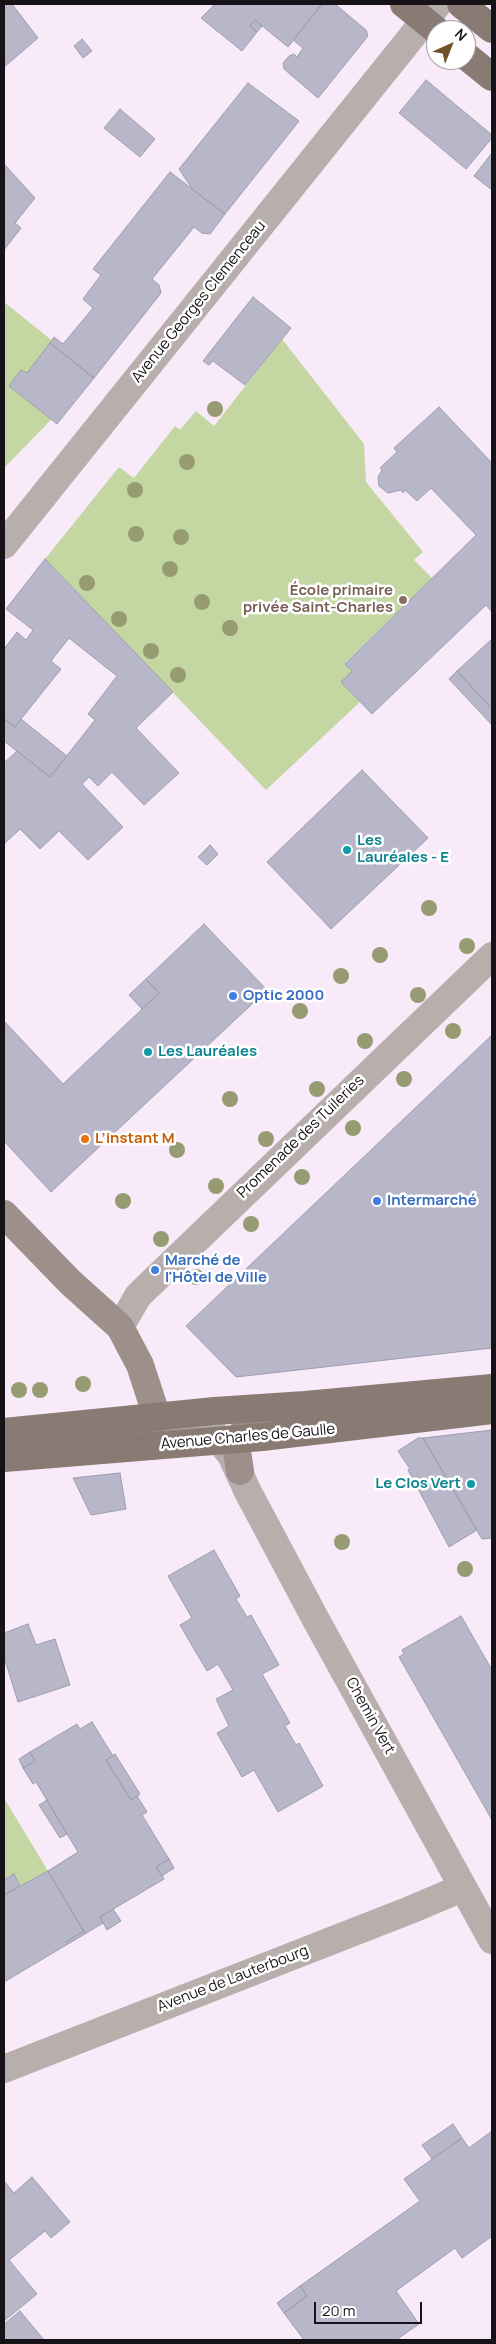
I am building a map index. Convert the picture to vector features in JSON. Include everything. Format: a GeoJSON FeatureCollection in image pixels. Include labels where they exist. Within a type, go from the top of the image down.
{"type":"FeatureCollection","features":[{"type":"Feature","properties":{"kind":"main road"},"geometry":{"type":"LineString","coordinates":[[404,4],[433,18]]}},
{"type":"Feature","properties":{"kind":"main road"},"geometry":{"type":"LineString","coordinates":[[461,4],[492,30]]}},
{"type":"Feature","properties":{"kind":"main road"},"geometry":{"type":"LineString","coordinates":[[476,64],[492,77]]}},
{"type":"Feature","properties":{"kind":"main road","name":"Avenue Charles de Gaulle"},"geometry":{"type":"LineString","coordinates":[[157,1417],[489,1396]]}},
{"type":"Feature","properties":{"kind":"main road","name":"Avenue Charles de Gaulle"},"geometry":{"type":"LineString","coordinates":[[4,1450],[241,1439]]}},
{"type":"Feature","properties":{"kind":"street","name":"Avenue Georges Clemenceau"},"geometry":{"type":"LineString","coordinates":[[4,545],[394,58],[433,18]]}},
{"type":"Feature","properties":{"kind":"street","name":"Promenade des Tuileries"},"geometry":{"type":"LineString","coordinates":[[120,1327],[138,1296],[145,1289],[492,956]]}},
{"type":"Feature","properties":{"kind":"street"},"geometry":{"type":"LineString","coordinates":[[4,1214],[70,1282],[120,1327],[140,1365],[157,1417],[152,1426],[136,1435],[59,1446],[4,1450]]}},
{"type":"Feature","properties":{"kind":"street"},"geometry":{"type":"LineString","coordinates":[[244,1482],[244,1457],[241,1439],[246,1427],[264,1421],[489,1396]]}},
{"type":"Feature","properties":{"kind":"street","name":"Chemin Vert"},"geometry":{"type":"LineString","coordinates":[[157,1417],[186,1419],[211,1430],[241,1439],[244,1482],[462,1888],[492,1940]]}},
{"type":"Feature","properties":{"kind":"street","name":"Avenue de Lauterbourg"},"geometry":{"type":"LineString","coordinates":[[4,2069],[462,1888]]}},
{"type":"Feature","properties":{"kind":"green space"},"geometry":{"type":"Polygon","coordinates":[[[4,302],[95,375],[4,468],[4,302]]]}},
{"type":"Feature","properties":{"kind":"green space"},"geometry":{"type":"Polygon","coordinates":[[[282,339],[364,444],[366,482],[423,552],[414,560],[432,578],[345,663],[352,671],[360,702],[266,790],[45,559],[119,467],[134,478],[175,426],[180,430],[196,411],[214,426],[282,339]]]}},
{"type":"Feature","properties":{"kind":"green space"},"geometry":{"type":"Polygon","coordinates":[[[4,1798],[48,1871],[20,1886],[14,1874],[4,1880],[4,1798]]]}},
{"type":"Feature","properties":{"kind":"building"},"geometry":{"type":"Polygon","coordinates":[[[4,4],[12,4],[38,38],[4,67],[4,4]]]}},
{"type":"Feature","properties":{"kind":"building"},"geometry":{"type":"Polygon","coordinates":[[[215,4],[322,4],[288,47],[255,20],[250,26],[257,32],[242,51],[201,18],[215,4]]]}},
{"type":"Feature","properties":{"kind":"building"},"geometry":{"type":"Polygon","coordinates":[[[322,4],[335,4],[366,30],[368,36],[318,98],[284,69],[283,63],[289,56],[294,54],[297,57],[303,48],[293,40],[322,4]]]}},
{"type":"Feature","properties":{"kind":"building"},"geometry":{"type":"Polygon","coordinates":[[[255,20],[262,26],[257,32],[250,26],[255,20]]]}},
{"type":"Feature","properties":{"kind":"building"},"geometry":{"type":"Polygon","coordinates":[[[82,39],[92,51],[83,58],[74,46],[82,39]]]}},
{"type":"Feature","properties":{"kind":"building"},"geometry":{"type":"Polygon","coordinates":[[[426,80],[492,135],[492,138],[466,169],[399,113],[426,80]]]}},
{"type":"Feature","properties":{"kind":"building"},"geometry":{"type":"Polygon","coordinates":[[[248,83],[299,121],[225,214],[193,190],[179,169],[248,83]]]}},
{"type":"Feature","properties":{"kind":"building"},"geometry":{"type":"Polygon","coordinates":[[[120,109],[155,139],[140,157],[104,128],[120,109]]]}},
{"type":"Feature","properties":{"kind":"building"},"geometry":{"type":"Polygon","coordinates":[[[492,153],[492,190],[474,176],[492,153]]]}},
{"type":"Feature","properties":{"kind":"building"},"geometry":{"type":"Polygon","coordinates":[[[4,164],[35,198],[15,223],[21,228],[4,250],[4,164]]]}},
{"type":"Feature","properties":{"kind":"building"},"geometry":{"type":"Polygon","coordinates":[[[170,172],[225,214],[210,234],[202,233],[194,227],[152,279],[159,285],[161,293],[94,378],[50,343],[54,337],[63,344],[93,308],[83,299],[101,275],[93,269],[170,172]]]}},
{"type":"Feature","properties":{"kind":"building"},"geometry":{"type":"Polygon","coordinates":[[[253,297],[291,328],[245,385],[213,361],[209,365],[203,361],[253,297]]]}},
{"type":"Feature","properties":{"kind":"building"},"geometry":{"type":"Polygon","coordinates":[[[50,343],[94,378],[57,424],[9,386],[21,370],[27,373],[50,343]]]}},
{"type":"Feature","properties":{"kind":"building"},"geometry":{"type":"Polygon","coordinates":[[[439,407],[492,463],[492,612],[486,605],[372,714],[341,682],[352,671],[345,664],[476,535],[431,488],[417,501],[405,490],[403,493],[401,490],[388,493],[379,486],[378,477],[382,470],[380,468],[397,452],[394,448],[439,407]]]}},
{"type":"Feature","properties":{"kind":"building"},"geometry":{"type":"Polygon","coordinates":[[[45,559],[173,692],[136,728],[179,773],[144,805],[112,772],[98,786],[89,777],[82,784],[123,827],[88,860],[59,831],[40,849],[20,829],[4,844],[4,763],[17,751],[50,777],[95,720],[88,714],[117,676],[69,638],[51,661],[61,669],[15,727],[4,719],[4,649],[17,632],[26,640],[33,630],[6,609],[45,559]]]}},
{"type":"Feature","properties":{"kind":"building"},"geometry":{"type":"Polygon","coordinates":[[[492,639],[492,709],[457,671],[492,639]]]}},
{"type":"Feature","properties":{"kind":"building"},"geometry":{"type":"Polygon","coordinates":[[[457,671],[492,709],[492,725],[449,679],[457,671]]]}},
{"type":"Feature","properties":{"kind":"building"},"geometry":{"type":"Polygon","coordinates":[[[4,719],[15,727],[21,719],[67,756],[50,777],[4,741],[4,719]]]}},
{"type":"Feature","properties":{"kind":"building","name":"Les Lauréales - E"},"geometry":{"type":"Polygon","coordinates":[[[362,770],[428,838],[331,929],[267,862],[362,770]]]}},
{"type":"Feature","properties":{"kind":"building"},"geometry":{"type":"Polygon","coordinates":[[[210,845],[218,854],[207,865],[198,857],[210,845]]]}},
{"type":"Feature","properties":{"kind":"building","name":"Les Lauréales"},"geometry":{"type":"Polygon","coordinates":[[[204,924],[267,990],[51,1192],[4,1141],[4,1021],[63,1084],[159,993],[146,979],[204,924]]]}},
{"type":"Feature","properties":{"kind":"building"},"geometry":{"type":"Polygon","coordinates":[[[146,979],[159,993],[142,1009],[129,995],[146,979]]]}},
{"type":"Feature","properties":{"kind":"building"},"geometry":{"type":"Polygon","coordinates":[[[492,1035],[492,1348],[236,1377],[186,1326],[492,1035]]]}},
{"type":"Feature","properties":{"kind":"building","name":"Le Clos Vert"},"geometry":{"type":"Polygon","coordinates":[[[492,1430],[492,1538],[482,1539],[423,1438],[492,1430]]]}},
{"type":"Feature","properties":{"kind":"building"},"geometry":{"type":"Polygon","coordinates":[[[418,1438],[423,1438],[477,1530],[449,1547],[408,1470],[410,1469],[398,1451],[418,1438]]]}},
{"type":"Feature","properties":{"kind":"building"},"geometry":{"type":"Polygon","coordinates":[[[120,1473],[126,1509],[91,1515],[73,1478],[120,1473]]]}},
{"type":"Feature","properties":{"kind":"building"},"geometry":{"type":"Polygon","coordinates":[[[214,1550],[240,1596],[236,1599],[247,1617],[251,1615],[279,1665],[262,1674],[290,1723],[285,1726],[296,1745],[299,1743],[323,1786],[278,1812],[254,1770],[242,1777],[217,1733],[229,1726],[216,1699],[233,1690],[218,1664],[207,1671],[180,1625],[192,1618],[168,1576],[214,1550]]]}},
{"type":"Feature","properties":{"kind":"building"},"geometry":{"type":"Polygon","coordinates":[[[461,1616],[492,1670],[492,1820],[399,1657],[404,1654],[402,1650],[461,1616]]]}},
{"type":"Feature","properties":{"kind":"building"},"geometry":{"type":"Polygon","coordinates":[[[28,1624],[36,1645],[55,1639],[70,1685],[18,1702],[4,1657],[4,1633],[28,1624]]]}},
{"type":"Feature","properties":{"kind":"building"},"geometry":{"type":"Polygon","coordinates":[[[92,1722],[113,1756],[106,1760],[131,1800],[137,1796],[147,1812],[142,1815],[169,1859],[156,1867],[164,1879],[100,1917],[103,1923],[85,1934],[48,1871],[78,1852],[36,1782],[33,1784],[23,1768],[35,1761],[30,1752],[77,1724],[80,1729],[92,1722]]]}},
{"type":"Feature","properties":{"kind":"building"},"geometry":{"type":"Polygon","coordinates":[[[30,1752],[35,1761],[23,1768],[19,1759],[30,1752]]]}},
{"type":"Feature","properties":{"kind":"building"},"geometry":{"type":"Polygon","coordinates":[[[115,1754],[140,1794],[131,1800],[106,1760],[115,1754]]]}},
{"type":"Feature","properties":{"kind":"building"},"geometry":{"type":"Polygon","coordinates":[[[47,1800],[67,1834],[60,1838],[39,1805],[47,1800]]]}},
{"type":"Feature","properties":{"kind":"building"},"geometry":{"type":"Polygon","coordinates":[[[169,1859],[174,1868],[162,1876],[156,1867],[169,1859]]]}},
{"type":"Feature","properties":{"kind":"building"},"geometry":{"type":"Polygon","coordinates":[[[48,1871],[84,1931],[66,1942],[68,1944],[4,1982],[4,1895],[48,1871]]]}},
{"type":"Feature","properties":{"kind":"building"},"geometry":{"type":"Polygon","coordinates":[[[14,1874],[20,1886],[4,1895],[4,1880],[14,1874]]]}},
{"type":"Feature","properties":{"kind":"building"},"geometry":{"type":"Polygon","coordinates":[[[113,1909],[121,1921],[107,1930],[100,1917],[113,1909]]]}},
{"type":"Feature","properties":{"kind":"building"},"geometry":{"type":"Polygon","coordinates":[[[84,1931],[85,1934],[68,1944],[66,1942],[84,1931]]]}},
{"type":"Feature","properties":{"kind":"building"},"geometry":{"type":"Polygon","coordinates":[[[453,2124],[462,2138],[432,2159],[422,2145],[453,2124]]]}},
{"type":"Feature","properties":{"kind":"building"},"geometry":{"type":"Polygon","coordinates":[[[492,2131],[492,2236],[462,2258],[455,2248],[396,2291],[419,2324],[396,2340],[304,2340],[284,2313],[307,2296],[300,2286],[420,2201],[404,2179],[462,2138],[469,2148],[492,2131]]]}},
{"type":"Feature","properties":{"kind":"building"},"geometry":{"type":"Polygon","coordinates":[[[32,2177],[70,2222],[51,2238],[45,2231],[9,2260],[37,2294],[4,2321],[4,2181],[14,2193],[32,2177]]]}},
{"type":"Feature","properties":{"kind":"building"},"geometry":{"type":"Polygon","coordinates":[[[300,2286],[307,2296],[284,2313],[277,2303],[300,2286]]]}},
{"type":"Feature","properties":{"kind":"building"},"geometry":{"type":"Polygon","coordinates":[[[20,2311],[44,2340],[4,2340],[4,2324],[20,2311]]]}},
{"type":"Feature","properties":{"kind":"place","name":"École primaire privée Saint-Charles"},"geometry":{"type":"Point","coordinates":[403,600]}},
{"type":"Feature","properties":{"kind":"place","name":"Les Lauréales - E"},"geometry":{"type":"Point","coordinates":[347,850]}},
{"type":"Feature","properties":{"kind":"place","name":"Optic 2000"},"geometry":{"type":"Point","coordinates":[233,996]}},
{"type":"Feature","properties":{"kind":"place","name":"Les Lauréales"},"geometry":{"type":"Point","coordinates":[148,1052]}},
{"type":"Feature","properties":{"kind":"place","name":"L’instant M"},"geometry":{"type":"Point","coordinates":[85,1139]}},
{"type":"Feature","properties":{"kind":"place","name":"Intermarché"},"geometry":{"type":"Point","coordinates":[377,1201]}},
{"type":"Feature","properties":{"kind":"place","name":"Marché de l'Hôtel de Ville"},"geometry":{"type":"Point","coordinates":[155,1270]}},
{"type":"Feature","properties":{"kind":"place","name":"Le Clos Vert"},"geometry":{"type":"Point","coordinates":[471,1484]}}]}
